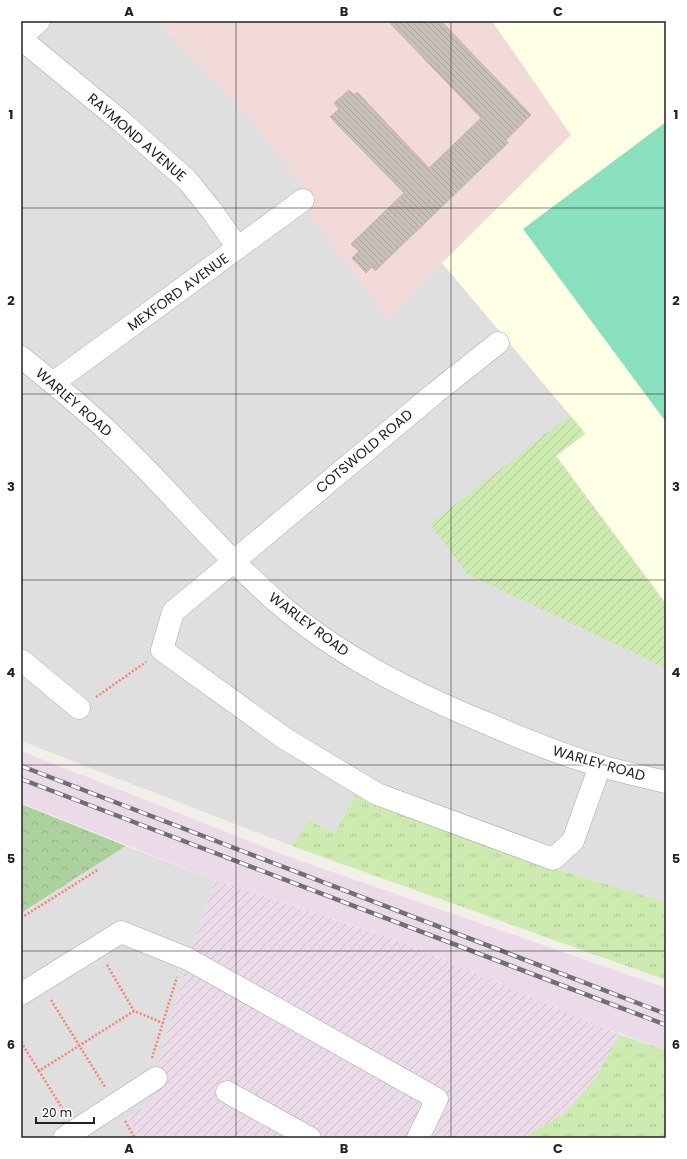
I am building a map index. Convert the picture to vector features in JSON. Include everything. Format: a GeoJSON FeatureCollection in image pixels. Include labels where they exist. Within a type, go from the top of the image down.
{"type":"FeatureCollection","features":[{"type":"Feature","properties":{"kind":"street"},"geometry":{"type":"LineString","coordinates":[[21,38],[39,21]]}},
{"type":"Feature","properties":{"kind":"street","name":"RAYMOND AVENUE"},"geometry":{"type":"LineString","coordinates":[[21,38],[122,122],[188,181],[212,211],[238,248]]}},
{"type":"Feature","properties":{"kind":"street","name":"MEXFORD AVENUE"},"geometry":{"type":"LineString","coordinates":[[53,383],[303,200]]}},
{"type":"Feature","properties":{"kind":"street","name":"COTSWOLD ROAD"},"geometry":{"type":"LineString","coordinates":[[162,650],[174,612],[435,392],[498,343]]}},
{"type":"Feature","properties":{"kind":"street","name":"WARLEY ROAD"},"geometry":{"type":"LineString","coordinates":[[21,357],[94,418],[128,450],[232,562],[279,604],[320,636],[366,666],[431,700],[538,745],[600,766],[666,782]]}},
{"type":"Feature","properties":{"kind":"street"},"geometry":{"type":"LineString","coordinates":[[162,650],[284,738],[377,794],[553,859],[573,841],[600,766]]}},
{"type":"Feature","properties":{"kind":"street"},"geometry":{"type":"LineString","coordinates":[[21,660],[79,708]]}},
{"type":"Feature","properties":{"kind":"street"},"geometry":{"type":"LineString","coordinates":[[21,994],[122,932],[186,958],[437,1099],[418,1138]]}},
{"type":"Feature","properties":{"kind":"street"},"geometry":{"type":"LineString","coordinates":[[70,1134],[150,1082]]}},
{"type":"Feature","properties":{"kind":"street"},"geometry":{"type":"LineString","coordinates":[[227,1092],[310,1138]]}},
{"type":"Feature","properties":{"kind":"path"},"geometry":{"type":"LineString","coordinates":[[79,708],[162,650]]}},
{"type":"Feature","properties":{"kind":"path"},"geometry":{"type":"LineString","coordinates":[[21,918],[99,869]]}},
{"type":"Feature","properties":{"kind":"path"},"geometry":{"type":"LineString","coordinates":[[96,948],[134,1011],[163,1023]]}},
{"type":"Feature","properties":{"kind":"path"},"geometry":{"type":"LineString","coordinates":[[150,1082],[163,1023],[186,958]]}},
{"type":"Feature","properties":{"kind":"path"},"geometry":{"type":"LineString","coordinates":[[40,983],[116,1104]]}},
{"type":"Feature","properties":{"kind":"path"},"geometry":{"type":"LineString","coordinates":[[39,1071],[134,1011]]}},
{"type":"Feature","properties":{"kind":"path"},"geometry":{"type":"LineString","coordinates":[[21,1042],[39,1071],[70,1134]]}},
{"type":"Feature","properties":{"kind":"shaded area"},"geometry":{"type":"Polygon","coordinates":[[[21,21],[666,21],[666,902],[537,863],[358,790],[335,833],[310,820],[292,846],[21,741],[21,21]]]}},
{"type":"Feature","properties":{"kind":"shaded area"},"geometry":{"type":"Polygon","coordinates":[[[163,21],[492,21],[571,135],[442,263],[389,320],[306,210],[315,203],[247,114],[160,24],[163,21]]]}},
{"type":"Feature","properties":{"kind":"shaded area"},"geometry":{"type":"Polygon","coordinates":[[[492,21],[666,21],[666,604],[556,456],[585,433],[442,263],[571,135],[492,21]]]}},
{"type":"Feature","properties":{"kind":"shaded area"},"geometry":{"type":"Polygon","coordinates":[[[21,751],[292,858],[666,988],[666,1050],[600,1027],[394,939],[215,880],[21,803],[21,751]]]}},
{"type":"Feature","properties":{"kind":"shaded area"},"geometry":{"type":"Polygon","coordinates":[[[126,846],[215,880],[192,948],[157,1067],[165,1081],[152,1101],[128,1118],[139,1138],[21,1138],[21,913],[126,846]]]}},
{"type":"Feature","properties":{"kind":"shaded area"},"geometry":{"type":"Polygon","coordinates":[[[215,880],[396,940],[620,1035],[592,1083],[563,1114],[523,1138],[139,1138],[128,1118],[152,1101],[165,1081],[157,1067],[192,948],[215,880]]]}},
{"type":"Feature","properties":{"kind":"green space"},"geometry":{"type":"Polygon","coordinates":[[[666,122],[666,422],[523,229],[666,122]]]}},
{"type":"Feature","properties":{"kind":"green space"},"geometry":{"type":"Polygon","coordinates":[[[570,415],[585,434],[556,456],[666,604],[666,668],[467,574],[430,524],[570,415]]]}},
{"type":"Feature","properties":{"kind":"green space"},"geometry":{"type":"Polygon","coordinates":[[[358,790],[537,863],[666,902],[666,980],[292,846],[309,820],[335,833],[358,790]]]}},
{"type":"Feature","properties":{"kind":"green space"},"geometry":{"type":"Polygon","coordinates":[[[21,804],[126,846],[21,913],[21,804]]]}},
{"type":"Feature","properties":{"kind":"green space"},"geometry":{"type":"Polygon","coordinates":[[[620,1035],[666,1050],[666,1138],[523,1138],[563,1114],[592,1083],[620,1035]]]}},
{"type":"Feature","properties":{"kind":"building"},"geometry":{"type":"Polygon","coordinates":[[[388,21],[441,21],[531,115],[506,140],[508,143],[375,271],[372,267],[366,273],[352,258],[359,251],[351,244],[404,193],[330,117],[339,109],[334,103],[349,90],[354,95],[357,92],[429,168],[481,118],[388,21]]]}},
{"type":"Feature","properties":{"kind":"railway"},"geometry":{"type":"LineString","coordinates":[[21,766],[666,1014]]}},
{"type":"Feature","properties":{"kind":"railway"},"geometry":{"type":"LineString","coordinates":[[21,779],[666,1025]]}}]}
